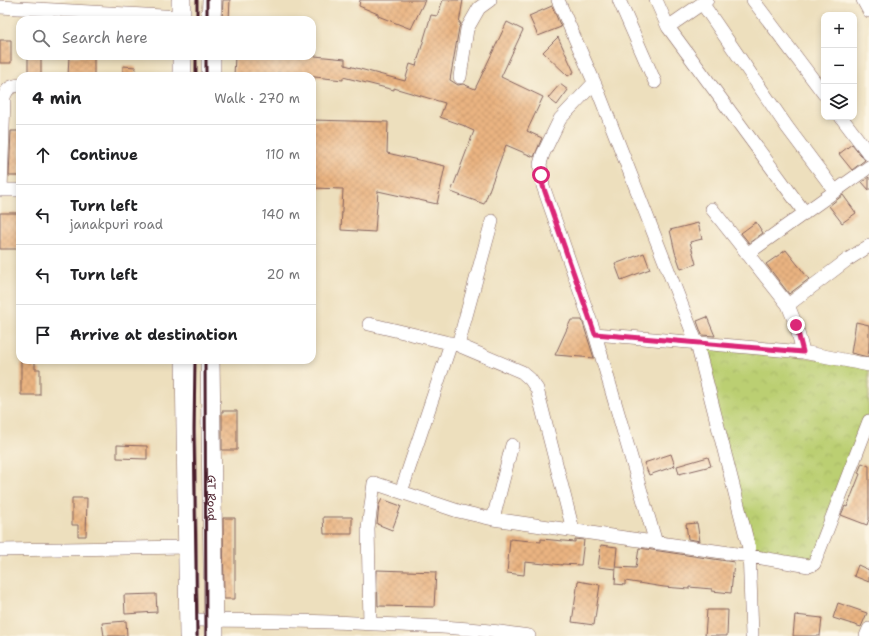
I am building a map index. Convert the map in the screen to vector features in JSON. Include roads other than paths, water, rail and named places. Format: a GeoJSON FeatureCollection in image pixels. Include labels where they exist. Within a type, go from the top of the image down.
{"type":"FeatureCollection","features":[{"type":"Feature","properties":{"kind":"highway"},"geometry":{"type":"LineString","coordinates":[[211,16],[212,0]]}},
{"type":"Feature","properties":{"kind":"highway"},"geometry":{"type":"LineString","coordinates":[[182,60],[182,72]]}},
{"type":"Feature","properties":{"kind":"highway"},"geometry":{"type":"LineString","coordinates":[[211,60],[211,72]]}},
{"type":"Feature","properties":{"kind":"highway"},"geometry":{"type":"LineString","coordinates":[[185,364],[189,628]]}},
{"type":"Feature","properties":{"kind":"highway","name":"GT Road"},"geometry":{"type":"LineString","coordinates":[[210,364],[214,628]]}},
{"type":"Feature","properties":{"kind":"highway"},"geometry":{"type":"LineString","coordinates":[[186,413],[210,412]]}},
{"type":"Feature","properties":{"kind":"street"},"geometry":{"type":"LineString","coordinates":[[460,77],[467,29],[479,8],[490,0]]}},
{"type":"Feature","properties":{"kind":"street"},"geometry":{"type":"LineString","coordinates":[[558,0],[594,83],[697,344],[749,548],[752,636]]}},
{"type":"Feature","properties":{"kind":"street"},"geometry":{"type":"LineString","coordinates":[[619,0],[654,82]]}},
{"type":"Feature","properties":{"kind":"street"},"geometry":{"type":"LineString","coordinates":[[656,0],[668,27],[805,213]]}},
{"type":"Feature","properties":{"kind":"street"},"geometry":{"type":"LineString","coordinates":[[754,0],[821,90]]}},
{"type":"Feature","properties":{"kind":"street"},"geometry":{"type":"LineString","coordinates":[[863,0],[869,11]]}},
{"type":"Feature","properties":{"kind":"street"},"geometry":{"type":"LineString","coordinates":[[668,27],[705,2],[787,127],[835,191]]}},
{"type":"Feature","properties":{"kind":"street"},"geometry":{"type":"LineString","coordinates":[[0,7],[181,12]]}},
{"type":"Feature","properties":{"kind":"street"},"geometry":{"type":"LineString","coordinates":[[594,83],[560,119],[543,154],[540,164],[543,186],[595,334],[656,543]]}},
{"type":"Feature","properties":{"kind":"street"},"geometry":{"type":"LineString","coordinates":[[16,86],[8,89],[4,97],[0,190],[16,190]]}},
{"type":"Feature","properties":{"kind":"street"},"geometry":{"type":"LineString","coordinates":[[843,120],[869,154]]}},
{"type":"Feature","properties":{"kind":"street"},"geometry":{"type":"LineString","coordinates":[[747,254],[869,167]]}},
{"type":"Feature","properties":{"kind":"street"},"geometry":{"type":"LineString","coordinates":[[712,209],[788,304],[796,325],[803,352]]}},
{"type":"Feature","properties":{"kind":"street"},"geometry":{"type":"LineString","coordinates":[[401,492],[455,344],[492,221]]}},
{"type":"Feature","properties":{"kind":"street"},"geometry":{"type":"LineString","coordinates":[[788,304],[847,260],[869,246]]}},
{"type":"Feature","properties":{"kind":"street"},"geometry":{"type":"LineString","coordinates":[[369,324],[455,344],[522,372],[530,379],[537,389],[573,530]]}},
{"type":"Feature","properties":{"kind":"street"},"geometry":{"type":"LineString","coordinates":[[595,334],[803,352],[869,365]]}},
{"type":"Feature","properties":{"kind":"street"},"geometry":{"type":"LineString","coordinates":[[370,624],[368,528],[374,483],[458,511],[493,519],[750,556],[809,566],[814,564],[869,422]]}},
{"type":"Feature","properties":{"kind":"street"},"geometry":{"type":"LineString","coordinates":[[493,519],[512,445]]}},
{"type":"Feature","properties":{"kind":"street"},"geometry":{"type":"LineString","coordinates":[[0,550],[188,547]]}},
{"type":"Feature","properties":{"kind":"street"},"geometry":{"type":"LineString","coordinates":[[189,628],[370,624],[420,625],[529,636]]}},
{"type":"Feature","properties":{"kind":"street"},"geometry":{"type":"LineString","coordinates":[[866,636],[869,629]]}},
{"type":"Feature","properties":{"kind":"railway"},"geometry":{"type":"LineString","coordinates":[[197,0],[197,16]]}},
{"type":"Feature","properties":{"kind":"railway"},"geometry":{"type":"LineString","coordinates":[[207,0],[207,16]]}},
{"type":"Feature","properties":{"kind":"railway"},"geometry":{"type":"LineString","coordinates":[[196,60],[196,72]]}},
{"type":"Feature","properties":{"kind":"railway"},"geometry":{"type":"LineString","coordinates":[[206,60],[206,72]]}},
{"type":"Feature","properties":{"kind":"railway"},"geometry":{"type":"LineString","coordinates":[[195,364],[194,429],[197,636]]}},
{"type":"Feature","properties":{"kind":"railway"},"geometry":{"type":"LineString","coordinates":[[205,364],[206,636]]}}]}
